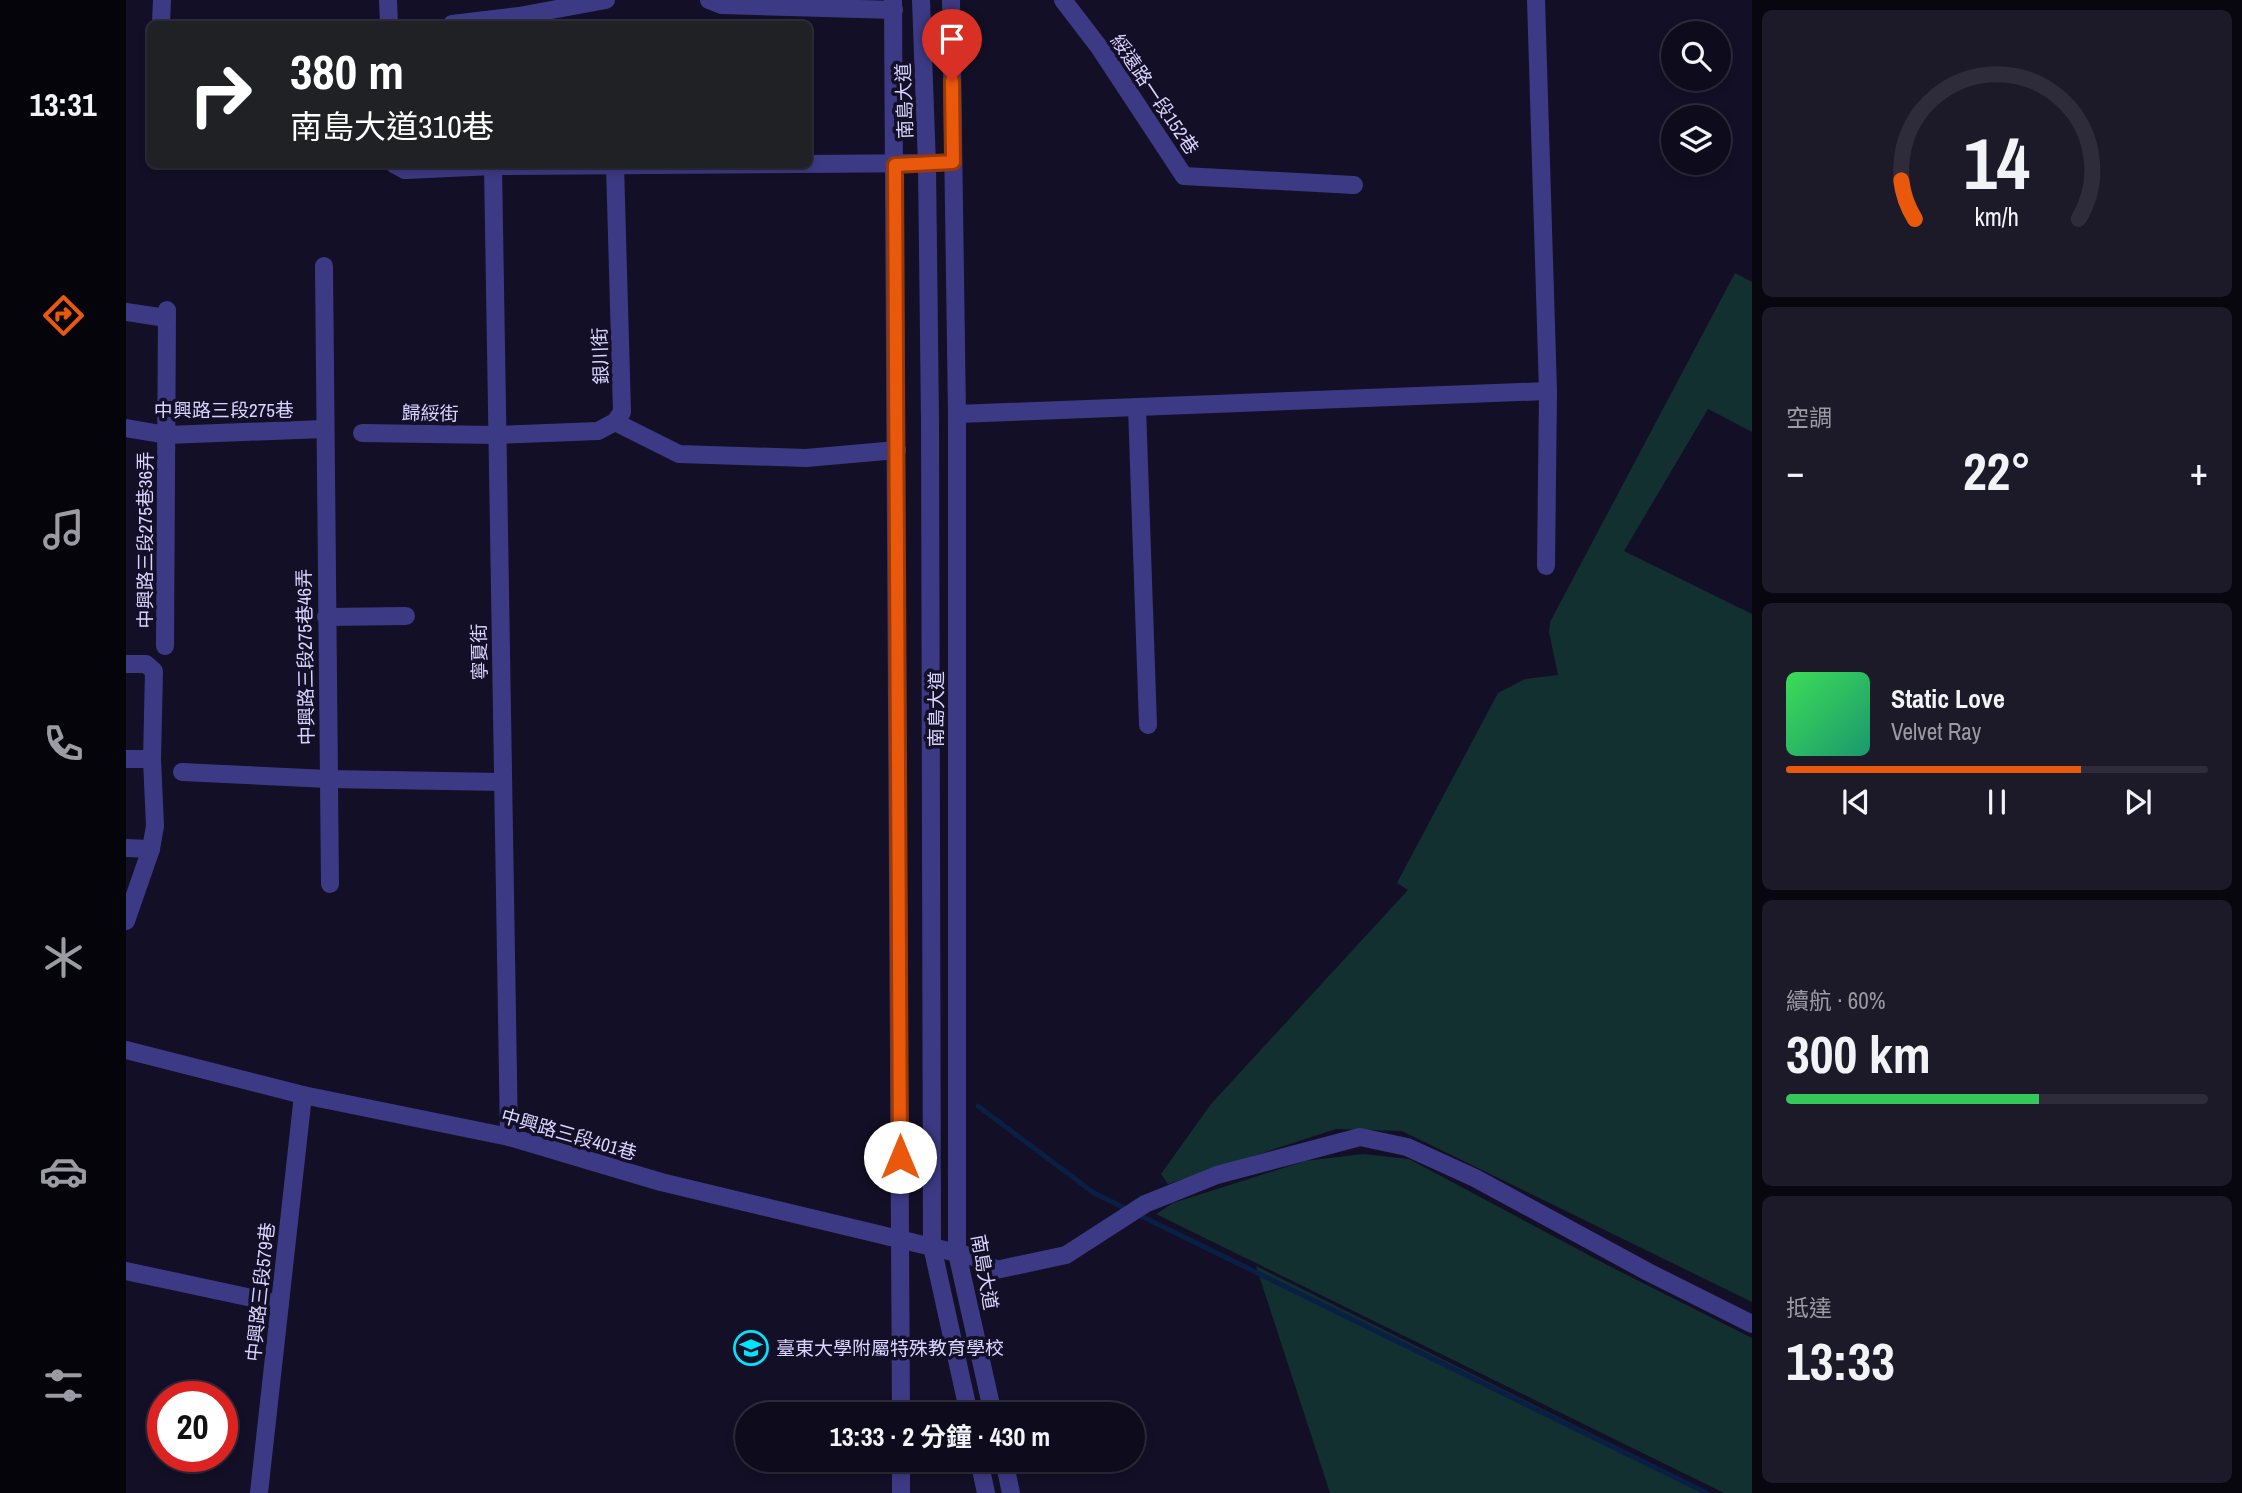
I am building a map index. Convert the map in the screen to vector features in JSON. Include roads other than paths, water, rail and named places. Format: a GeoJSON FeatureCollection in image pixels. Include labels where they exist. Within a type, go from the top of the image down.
{"type":"FeatureCollection","features":[{"type":"Feature","properties":{"kind":"street"},"geometry":{"type":"LineString","coordinates":[[161,21],[162,0]]}},
{"type":"Feature","properties":{"kind":"street"},"geometry":{"type":"LineString","coordinates":[[388,0],[389,21]]}},
{"type":"Feature","properties":{"kind":"street"},"geometry":{"type":"LineString","coordinates":[[477,21],[606,0]]}},
{"type":"Feature","properties":{"kind":"street","name":"南島大道"},"geometry":{"type":"LineString","coordinates":[[921,0],[927,165],[932,1245],[966,1402]]}},
{"type":"Feature","properties":{"kind":"street","name":"南島大道"},"geometry":{"type":"LineString","coordinates":[[951,0],[957,414],[957,1253],[990,1402]]}},
{"type":"Feature","properties":{"kind":"street","name":"綏遠路一段152巷"},"geometry":{"type":"LineString","coordinates":[[1063,0],[1099,47],[1184,176],[1354,185]]}},
{"type":"Feature","properties":{"kind":"street"},"geometry":{"type":"LineString","coordinates":[[1535,0],[1548,391],[1546,566]]}},
{"type":"Feature","properties":{"kind":"street"},"geometry":{"type":"LineString","coordinates":[[717,2],[894,5],[901,1402]]}},
{"type":"Feature","properties":{"kind":"street"},"geometry":{"type":"LineString","coordinates":[[812,165],[927,165],[953,162]]}},
{"type":"Feature","properties":{"kind":"street","name":"寧夏街"},"geometry":{"type":"LineString","coordinates":[[493,168],[509,1137]]}},
{"type":"Feature","properties":{"kind":"street","name":"銀川街"},"geometry":{"type":"LineString","coordinates":[[614,422],[622,412],[615,168]]}},
{"type":"Feature","properties":{"kind":"street","name":"中興路三段275巷46弄"},"geometry":{"type":"LineString","coordinates":[[324,266],[330,884]]}},
{"type":"Feature","properties":{"kind":"street","name":"中興路三段275巷36弄"},"geometry":{"type":"LineString","coordinates":[[126,312],[167,314],[165,646]]}},
{"type":"Feature","properties":{"kind":"street"},"geometry":{"type":"LineString","coordinates":[[957,414],[1548,391]]}},
{"type":"Feature","properties":{"kind":"street"},"geometry":{"type":"LineString","coordinates":[[1137,407],[1148,725]]}},
{"type":"Feature","properties":{"kind":"street"},"geometry":{"type":"LineString","coordinates":[[496,435],[598,431],[614,422],[679,454],[806,458],[897,450]]}},
{"type":"Feature","properties":{"kind":"street","name":"中興路三段275巷"},"geometry":{"type":"LineString","coordinates":[[126,428],[167,435],[324,429]]}},
{"type":"Feature","properties":{"kind":"street","name":"歸綏街"},"geometry":{"type":"LineString","coordinates":[[362,433],[496,435]]}},
{"type":"Feature","properties":{"kind":"street"},"geometry":{"type":"LineString","coordinates":[[326,617],[406,616]]}},
{"type":"Feature","properties":{"kind":"street"},"geometry":{"type":"LineString","coordinates":[[126,664],[146,664],[153,671],[152,759],[155,826],[151,849],[126,921]]}},
{"type":"Feature","properties":{"kind":"street"},"geometry":{"type":"LineString","coordinates":[[126,759],[152,759]]}},
{"type":"Feature","properties":{"kind":"street"},"geometry":{"type":"LineString","coordinates":[[182,772],[328,779],[503,782]]}},
{"type":"Feature","properties":{"kind":"street"},"geometry":{"type":"LineString","coordinates":[[126,848],[151,849]]}},
{"type":"Feature","properties":{"kind":"street","name":"中興路三段401巷"},"geometry":{"type":"LineString","coordinates":[[126,1050],[303,1095],[509,1137],[661,1182],[932,1245],[978,1258],[996,1270],[1066,1255],[1145,1204],[1217,1175],[1360,1137],[1407,1147],[1475,1178],[1648,1272],[1752,1324]]}},
{"type":"Feature","properties":{"kind":"street","name":"中興路三段579巷"},"geometry":{"type":"LineString","coordinates":[[259,1493],[303,1095]]}},
{"type":"Feature","properties":{"kind":"street"},"geometry":{"type":"LineString","coordinates":[[126,1271],[280,1304]]}},
{"type":"Feature","properties":{"kind":"street"},"geometry":{"type":"LineString","coordinates":[[901,1472],[901,1493]]}},
{"type":"Feature","properties":{"kind":"street"},"geometry":{"type":"LineString","coordinates":[[982,1472],[986,1493]]}},
{"type":"Feature","properties":{"kind":"street"},"geometry":{"type":"LineString","coordinates":[[1007,1472],[1011,1493]]}},
{"type":"Feature","properties":{"kind":"waterway"},"geometry":{"type":"LineString","coordinates":[[978,1106],[1094,1193],[1129,1210]]}},
{"type":"Feature","properties":{"kind":"waterway"},"geometry":{"type":"LineString","coordinates":[[1137,1214],[1707,1493]]}},
{"type":"Feature","properties":{"kind":"place","name":"臺東大學附屬特殊教育學校"},"geometry":{"type":"Point","coordinates":[751,1348]}}]}
